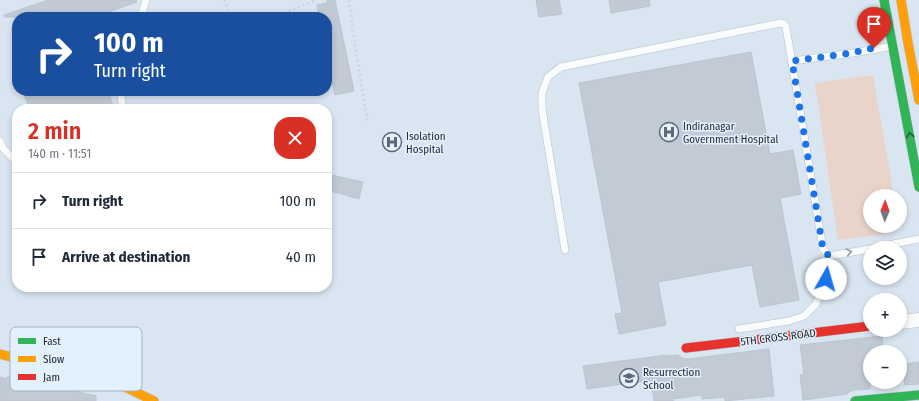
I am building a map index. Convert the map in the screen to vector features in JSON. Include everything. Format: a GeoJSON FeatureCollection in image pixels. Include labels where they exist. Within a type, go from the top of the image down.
{"type":"FeatureCollection","features":[{"type":"Feature","properties":{"kind":"street"},"geometry":{"type":"LineString","coordinates":[[884,0],[919,188]]}},
{"type":"Feature","properties":{"kind":"street"},"geometry":{"type":"LineString","coordinates":[[901,0],[919,100]]}},
{"type":"Feature","properties":{"kind":"street"},"geometry":{"type":"LineString","coordinates":[[907,321],[919,320]]}},
{"type":"Feature","properties":{"kind":"street","name":"5TH CROSS ROAD"},"geometry":{"type":"LineString","coordinates":[[686,348],[863,327]]}},
{"type":"Feature","properties":{"kind":"street"},"geometry":{"type":"LineString","coordinates":[[0,354],[10,357]]}},
{"type":"Feature","properties":{"kind":"street"},"geometry":{"type":"LineString","coordinates":[[133,391],[154,401]]}},
{"type":"Feature","properties":{"kind":"street"},"geometry":{"type":"LineString","coordinates":[[855,401],[900,399],[919,395]]}},
{"type":"Feature","properties":{"kind":"lane"},"geometry":{"type":"LineString","coordinates":[[142,12],[146,0]]}},
{"type":"Feature","properties":{"kind":"lane"},"geometry":{"type":"LineString","coordinates":[[565,250],[542,109],[542,92],[548,77],[561,66],[780,23],[784,24],[786,27],[792,61],[823,249],[829,256],[826,279],[816,304],[804,316],[789,321],[739,330]]}},
{"type":"Feature","properties":{"kind":"lane"},"geometry":{"type":"LineString","coordinates":[[792,61],[852,53],[908,43]]}},
{"type":"Feature","properties":{"kind":"lane"},"geometry":{"type":"LineString","coordinates":[[0,141],[3,148],[12,157]]}},
{"type":"Feature","properties":{"kind":"lane"},"geometry":{"type":"LineString","coordinates":[[907,242],[919,240]]}},
{"type":"Feature","properties":{"kind":"lane"},"geometry":{"type":"LineString","coordinates":[[829,256],[863,250]]}},
{"type":"Feature","properties":{"kind":"path"},"geometry":{"type":"LineString","coordinates":[[224,0],[229,12]]}},
{"type":"Feature","properties":{"kind":"path"},"geometry":{"type":"LineString","coordinates":[[287,12],[316,0]]}},
{"type":"Feature","properties":{"kind":"path"},"geometry":{"type":"LineString","coordinates":[[349,0],[367,120]]}},
{"type":"Feature","properties":{"kind":"shaded area"},"geometry":{"type":"Polygon","coordinates":[[[873,75],[893,189],[863,189],[863,233],[887,233],[886,234],[838,240],[815,83],[873,75]]]}},
{"type":"Feature","properties":{"kind":"building"},"geometry":{"type":"Polygon","coordinates":[[[48,0],[136,0],[137,2],[108,12],[13,12],[48,0]]]}},
{"type":"Feature","properties":{"kind":"building"},"geometry":{"type":"Polygon","coordinates":[[[327,0],[335,0],[354,91],[335,95],[332,80],[332,12],[318,12],[317,5],[327,3],[327,0]]]}},
{"type":"Feature","properties":{"kind":"building"},"geometry":{"type":"Polygon","coordinates":[[[536,0],[559,0],[562,14],[539,17],[536,0]]]}},
{"type":"Feature","properties":{"kind":"building"},"geometry":{"type":"Polygon","coordinates":[[[609,0],[649,0],[650,6],[611,13],[609,0]]]}},
{"type":"Feature","properties":{"kind":"building"},"geometry":{"type":"Polygon","coordinates":[[[12,12],[12,17],[5,17],[4,15],[12,12]]]}},
{"type":"Feature","properties":{"kind":"building"},"geometry":{"type":"Polygon","coordinates":[[[751,52],[770,154],[793,150],[801,194],[780,198],[799,300],[760,307],[752,265],[658,282],[666,325],[619,334],[615,314],[622,313],[579,83],[751,52]]]}},
{"type":"Feature","properties":{"kind":"building"},"geometry":{"type":"Polygon","coordinates":[[[25,96],[110,96],[112,104],[28,104],[25,96]]]}},
{"type":"Feature","properties":{"kind":"building"},"geometry":{"type":"Polygon","coordinates":[[[332,175],[363,182],[359,199],[332,191],[332,175]]]}},
{"type":"Feature","properties":{"kind":"building"},"geometry":{"type":"Polygon","coordinates":[[[882,337],[883,345],[863,345],[863,389],[870,389],[854,390],[847,394],[803,400],[800,375],[804,374],[800,345],[882,337]]]}},
{"type":"Feature","properties":{"kind":"building"},"geometry":{"type":"Polygon","coordinates":[[[769,349],[774,396],[725,401],[725,397],[702,399],[701,395],[673,399],[674,401],[654,401],[651,380],[587,389],[583,366],[667,355],[678,355],[687,359],[769,349]]]}},
{"type":"Feature","properties":{"kind":"building"},"geometry":{"type":"Polygon","coordinates":[[[919,362],[919,384],[907,385],[907,363],[919,362]]]}},
{"type":"Feature","properties":{"kind":"building"},"geometry":{"type":"Polygon","coordinates":[[[8,376],[10,376],[10,391],[74,391],[96,396],[96,401],[0,401],[0,377],[7,379],[8,376]]]}},
{"type":"Feature","properties":{"kind":"traffic: fast"},"geometry":{"type":"LineString","coordinates":[[884,0],[919,187]]}},
{"type":"Feature","properties":{"kind":"traffic: fast"},"geometry":{"type":"LineString","coordinates":[[855,401],[919,395]]}},
{"type":"Feature","properties":{"kind":"traffic: slow"},"geometry":{"type":"LineString","coordinates":[[901,0],[919,100]]}},
{"type":"Feature","properties":{"kind":"traffic: slow"},"geometry":{"type":"LineString","coordinates":[[0,354],[10,357]]}},
{"type":"Feature","properties":{"kind":"traffic: slow"},"geometry":{"type":"LineString","coordinates":[[133,391],[154,401]]}},
{"type":"Feature","properties":{"kind":"traffic: jam"},"geometry":{"type":"LineString","coordinates":[[686,348],[863,327]]}},
{"type":"Feature","properties":{"kind":"place","name":"Indiranagar Government Hospital"},"geometry":{"type":"Point","coordinates":[669,132]}},
{"type":"Feature","properties":{"kind":"place","name":"Isolation Hospital"},"geometry":{"type":"Point","coordinates":[392,142]}},
{"type":"Feature","properties":{"kind":"place","name":"Resurrection School"},"geometry":{"type":"Point","coordinates":[629,378]}},
{"type":"Feature","properties":{"kind":"route"},"geometry":{"type":"LineString","coordinates":[[826,279],[829,256],[823,249],[792,61],[852,53],[874,48]]}}]}
